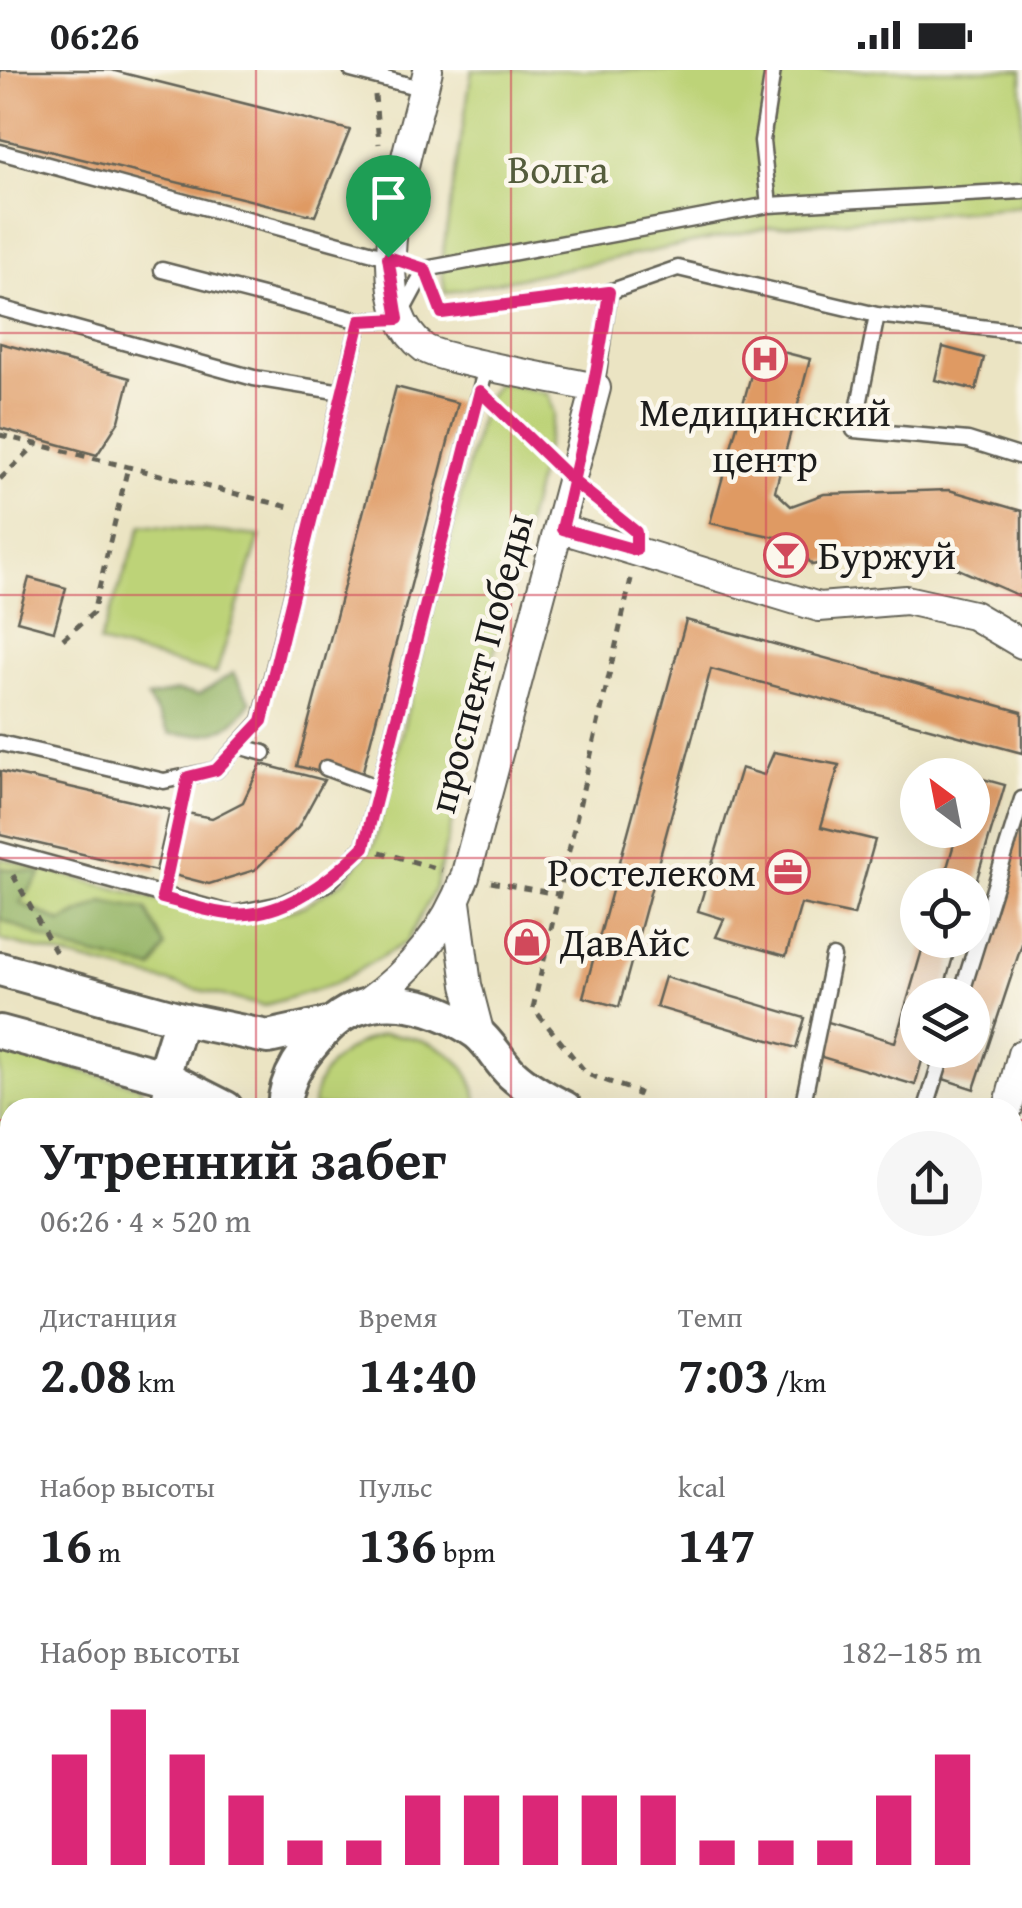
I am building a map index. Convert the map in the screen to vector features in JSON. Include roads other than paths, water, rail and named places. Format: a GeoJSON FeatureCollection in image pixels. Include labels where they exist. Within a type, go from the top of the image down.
{"type":"FeatureCollection","features":[{"type":"Feature","properties":{"kind":"street"},"geometry":{"type":"LineString","coordinates":[[426,79],[388,257],[398,319],[426,350],[596,388]]}},
{"type":"Feature","properties":{"kind":"street","name":"проспект Победы"},"geometry":{"type":"LineString","coordinates":[[456,902],[562,529],[596,388]]}},
{"type":"Feature","properties":{"kind":"street"},"geometry":{"type":"LineString","coordinates":[[562,529],[819,607],[906,600],[973,616],[1022,644]]}},
{"type":"Feature","properties":{"kind":"street"},"geometry":{"type":"LineString","coordinates":[[284,1098],[285,1088],[305,1052],[332,1023],[395,983],[430,942],[456,902]]}},
{"type":"Feature","properties":{"kind":"street"},"geometry":{"type":"LineString","coordinates":[[456,902],[467,985],[480,1036],[514,1091]]}},
{"type":"Feature","properties":{"kind":"street"},"geometry":{"type":"LineString","coordinates":[[0,969],[181,1019],[268,1037],[332,1023]]}},
{"type":"Feature","properties":{"kind":"street"},"geometry":{"type":"LineString","coordinates":[[365,1004],[408,1002],[452,1018],[480,1036]]}},
{"type":"Feature","properties":{"kind":"street"},"geometry":{"type":"LineString","coordinates":[[160,1092],[181,1019]]}},
{"type":"Feature","properties":{"kind":"street"},"geometry":{"type":"LineString","coordinates":[[0,1032],[185,1098]]}},
{"type":"Feature","properties":{"kind":"street"},"geometry":{"type":"LineString","coordinates":[[1011,1098],[1022,1054]]}},
{"type":"Feature","properties":{"kind":"lane"},"geometry":{"type":"LineString","coordinates":[[350,70],[374,76],[426,79]]}},
{"type":"Feature","properties":{"kind":"lane"},"geometry":{"type":"LineString","coordinates":[[770,205],[762,141],[774,70]]}},
{"type":"Feature","properties":{"kind":"lane"},"geometry":{"type":"LineString","coordinates":[[0,152],[388,257]]}},
{"type":"Feature","properties":{"kind":"lane"},"geometry":{"type":"LineString","coordinates":[[162,270],[360,321],[398,319],[425,269],[770,205],[1022,190]]}},
{"type":"Feature","properties":{"kind":"lane"},"geometry":{"type":"LineString","coordinates":[[596,388],[609,292],[678,268],[876,315],[1022,332]]}},
{"type":"Feature","properties":{"kind":"lane"},"geometry":{"type":"LineString","coordinates":[[0,308],[254,378],[342,392]]}},
{"type":"Feature","properties":{"kind":"lane"},"geometry":{"type":"LineString","coordinates":[[876,315],[854,430],[968,440],[1022,457]]}},
{"type":"Feature","properties":{"kind":"lane"},"geometry":{"type":"LineString","coordinates":[[0,743],[164,781],[216,770],[262,721],[360,321]]}},
{"type":"Feature","properties":{"kind":"lane"},"geometry":{"type":"LineString","coordinates":[[0,850],[162,898],[232,914],[282,904],[328,883],[364,847],[487,363]]}},
{"type":"Feature","properties":{"kind":"lane"},"geometry":{"type":"LineString","coordinates":[[239,746],[264,753]]}},
{"type":"Feature","properties":{"kind":"lane"},"geometry":{"type":"LineString","coordinates":[[326,768],[379,788]]}},
{"type":"Feature","properties":{"kind":"lane"},"geometry":{"type":"LineString","coordinates":[[966,978],[1022,799]]}},
{"type":"Feature","properties":{"kind":"lane"},"geometry":{"type":"LineString","coordinates":[[804,1098],[832,957]]}},
{"type":"Feature","properties":{"kind":"lane"},"geometry":{"type":"LineString","coordinates":[[929,1098],[938,1068]]}},
{"type":"Feature","properties":{"kind":"place","name":"Медицинский центр"},"geometry":{"type":"Point","coordinates":[765,359]}},
{"type":"Feature","properties":{"kind":"place","name":"Буржуй"},"geometry":{"type":"Point","coordinates":[786,555]}},
{"type":"Feature","properties":{"kind":"place","name":"Ростелеком"},"geometry":{"type":"Point","coordinates":[788,872]}},
{"type":"Feature","properties":{"kind":"place","name":"ДавАйс"},"geometry":{"type":"Point","coordinates":[527,942]}},
{"type":"Feature","properties":{"kind":"park label","name":"Волга"},"geometry":{"type":"Point","coordinates":[558,169]}}]}
